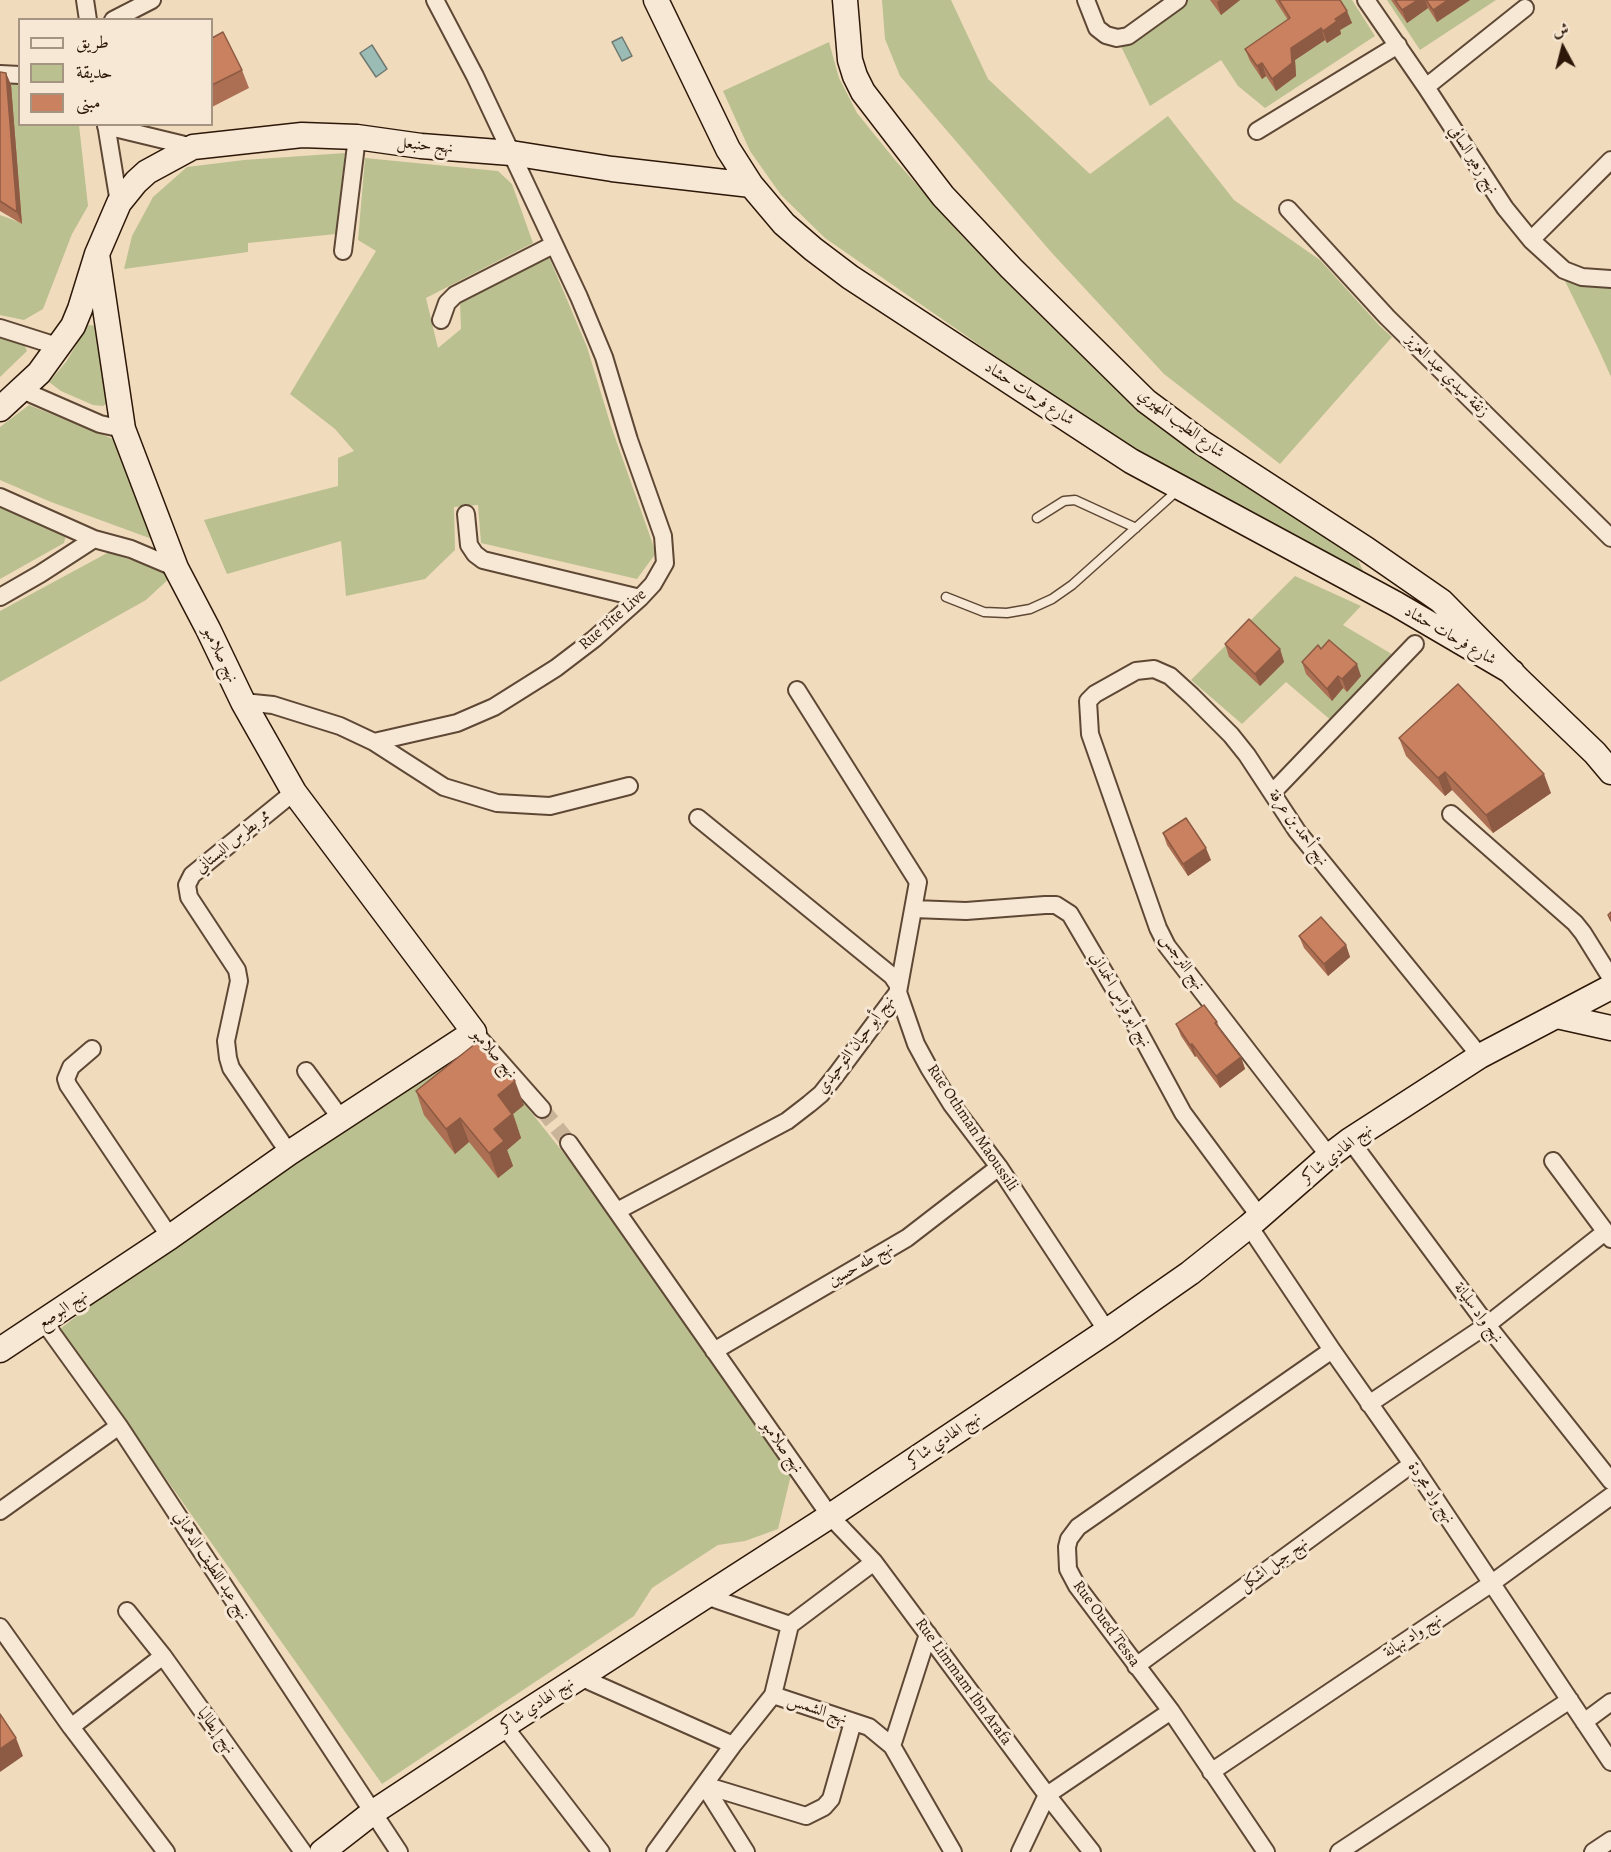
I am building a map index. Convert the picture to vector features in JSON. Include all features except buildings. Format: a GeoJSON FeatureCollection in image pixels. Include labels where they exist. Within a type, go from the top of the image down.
{"type":"FeatureCollection","features":[{"type":"Feature","properties":{"kind":"street"},"geometry":{"type":"LineString","coordinates":[[85,0],[88,18]]}},
{"type":"Feature","properties":{"kind":"street"},"geometry":{"type":"LineString","coordinates":[[117,18],[152,0]]}},
{"type":"Feature","properties":{"kind":"street","name":"Rue Tite Live"},"geometry":{"type":"LineString","coordinates":[[374,742],[457,723],[494,707],[556,668],[594,639],[654,584],[665,563],[663,536],[628,440],[604,357],[579,297],[475,76],[435,0]]}},
{"type":"Feature","properties":{"kind":"street","name":"شارع فرحات حشاد"},"geometry":{"type":"LineString","coordinates":[[656,0],[728,149],[751,185],[784,224],[850,277],[1131,461],[1396,604],[1512,672]]}},
{"type":"Feature","properties":{"kind":"street","name":"شارع الطيب المهيري"},"geometry":{"type":"LineString","coordinates":[[845,0],[850,60],[863,92],[943,196],[1011,268],[1146,401],[1201,442],[1366,549],[1441,601],[1595,753],[1611,772]]}},
{"type":"Feature","properties":{"kind":"street"},"geometry":{"type":"LineString","coordinates":[[1086,0],[1098,28],[1106,35],[1117,38],[1128,36],[1178,0]]}},
{"type":"Feature","properties":{"kind":"street","name":"نهج زهير السافي"},"geometry":{"type":"LineString","coordinates":[[1366,0],[1505,208],[1531,240],[1564,270],[1582,277],[1611,279]]}},
{"type":"Feature","properties":{"kind":"street"},"geometry":{"type":"LineString","coordinates":[[1426,87],[1525,8]]}},
{"type":"Feature","properties":{"kind":"street"},"geometry":{"type":"LineString","coordinates":[[1257,130],[1398,45]]}},
{"type":"Feature","properties":{"kind":"street"},"geometry":{"type":"LineString","coordinates":[[0,74],[18,75]]}},
{"type":"Feature","properties":{"kind":"street"},"geometry":{"type":"LineString","coordinates":[[0,409],[39,373],[73,326],[80,309],[97,254],[119,203],[106,126]]}},
{"type":"Feature","properties":{"kind":"street"},"geometry":{"type":"LineString","coordinates":[[110,126],[193,147]]}},
{"type":"Feature","properties":{"kind":"street","name":"نهج حنبعل"},"geometry":{"type":"LineString","coordinates":[[119,203],[147,172],[193,147],[302,135],[357,137],[421,146],[511,153],[612,169],[751,185]]}},
{"type":"Feature","properties":{"kind":"street"},"geometry":{"type":"LineString","coordinates":[[343,251],[357,137]]}},
{"type":"Feature","properties":{"kind":"street"},"geometry":{"type":"LineString","coordinates":[[1531,240],[1611,160]]}},
{"type":"Feature","properties":{"kind":"street","name":"زنقة سيدي عبد العزيز"},"geometry":{"type":"LineString","coordinates":[[1288,209],[1387,317],[1611,538]]}},
{"type":"Feature","properties":{"kind":"street"},"geometry":{"type":"LineString","coordinates":[[441,320],[447,303],[455,296],[554,245]]}},
{"type":"Feature","properties":{"kind":"street","name":"نهج صلامبو"},"geometry":{"type":"LineString","coordinates":[[97,254],[123,429],[176,568],[243,702],[294,792],[474,1032],[542,1109]]}},
{"type":"Feature","properties":{"kind":"street"},"geometry":{"type":"LineString","coordinates":[[0,328],[60,346]]}},
{"type":"Feature","properties":{"kind":"street"},"geometry":{"type":"LineString","coordinates":[[22,390],[100,424],[123,429]]}},
{"type":"Feature","properties":{"kind":"street"},"geometry":{"type":"LineString","coordinates":[[0,497],[94,539],[131,549],[176,568]]}},
{"type":"Feature","properties":{"kind":"street"},"geometry":{"type":"LineString","coordinates":[[466,514],[469,545],[474,554],[483,560],[640,598]]}},
{"type":"Feature","properties":{"kind":"street"},"geometry":{"type":"LineString","coordinates":[[0,597],[94,539]]}},
{"type":"Feature","properties":{"kind":"street"},"geometry":{"type":"LineString","coordinates":[[1366,549],[1396,604]]}},
{"type":"Feature","properties":{"kind":"street"},"geometry":{"type":"LineString","coordinates":[[1272,792],[1415,644]]}},
{"type":"Feature","properties":{"kind":"street","name":"نهج أحمد بن عرفة"},"geometry":{"type":"LineString","coordinates":[[1088,701],[1095,694],[1136,671],[1154,669],[1170,676],[1231,735],[1272,792],[1296,831],[1480,1056]]}},
{"type":"Feature","properties":{"kind":"street","name":"نهج أبو حيان التوحيدي"},"geometry":{"type":"LineString","coordinates":[[617,1211],[787,1121],[809,1104],[821,1094],[898,992],[918,887],[915,877],[796,690]]}},
{"type":"Feature","properties":{"kind":"street","name":"نهج النرجس"},"geometry":{"type":"LineString","coordinates":[[1088,701],[1090,734],[1152,914],[1167,946],[1329,1156]]}},
{"type":"Feature","properties":{"kind":"street"},"geometry":{"type":"LineString","coordinates":[[243,702],[273,705],[340,726],[374,742],[444,787],[497,803],[550,806],[630,786]]}},
{"type":"Feature","properties":{"kind":"street","name":"ممر بطرس البستاني"},"geometry":{"type":"LineString","coordinates":[[289,1154],[231,1068],[226,1041],[239,981],[237,970],[189,897],[187,885],[192,875],[294,792]]}},
{"type":"Feature","properties":{"kind":"street"},"geometry":{"type":"LineString","coordinates":[[1451,814],[1575,922],[1611,978]]}},
{"type":"Feature","properties":{"kind":"street","name":"Rue Othman Maoussili"},"geometry":{"type":"LineString","coordinates":[[698,818],[886,970],[898,985],[898,992],[916,1044],[929,1068],[952,1105],[999,1167],[1107,1331]]}},
{"type":"Feature","properties":{"kind":"street","name":"نهج أبو فراس الحمداني"},"geometry":{"type":"LineString","coordinates":[[914,909],[966,911],[1045,904],[1056,905],[1070,914],[1137,1028],[1183,1113],[1254,1222]]}},
{"type":"Feature","properties":{"kind":"street","name":"نهج الهادي شاكر"},"geometry":{"type":"LineString","coordinates":[[322,1852],[372,1813],[830,1516],[1107,1331],[1190,1273],[1350,1140],[1480,1056],[1611,987]]}},
{"type":"Feature","properties":{"kind":"street"},"geometry":{"type":"LineString","coordinates":[[1557,1016],[1611,1028]]}},
{"type":"Feature","properties":{"kind":"street","name":"نهج البوصع"},"geometry":{"type":"LineString","coordinates":[[0,1350],[45,1322],[289,1154],[474,1032]]}},
{"type":"Feature","properties":{"kind":"street"},"geometry":{"type":"LineString","coordinates":[[92,1049],[70,1067],[66,1079],[68,1085],[170,1237]]}},
{"type":"Feature","properties":{"kind":"street"},"geometry":{"type":"LineString","coordinates":[[306,1071],[342,1120]]}},
{"type":"Feature","properties":{"kind":"street","name":"نهج واد سليانة"},"geometry":{"type":"LineString","coordinates":[[1350,1140],[1487,1325],[1611,1481]]}},
{"type":"Feature","properties":{"kind":"street","name":"نهج صلامبو"},"geometry":{"type":"LineString","coordinates":[[569,1143],[830,1516]]}},
{"type":"Feature","properties":{"kind":"street"},"geometry":{"type":"LineString","coordinates":[[1369,1404],[1487,1325],[1608,1235],[1553,1161]]}},
{"type":"Feature","properties":{"kind":"street","name":"نهج طه حسين"},"geometry":{"type":"LineString","coordinates":[[714,1351],[907,1238],[999,1167]]}},
{"type":"Feature","properties":{"kind":"street","name":"نهج واد مجردة"},"geometry":{"type":"LineString","coordinates":[[1254,1222],[1332,1350],[1412,1464],[1611,1762]]}},
{"type":"Feature","properties":{"kind":"street","name":"نهج عبد اللطيف الدهماني"},"geometry":{"type":"LineString","coordinates":[[45,1322],[119,1426],[399,1852]]}},
{"type":"Feature","properties":{"kind":"street","name":"Rue Oued Tessa"},"geometry":{"type":"LineString","coordinates":[[1266,1852],[1171,1711],[1073,1579],[1067,1562],[1067,1547],[1072,1532],[1078,1527],[1332,1350]]}},
{"type":"Feature","properties":{"kind":"street"},"geometry":{"type":"LineString","coordinates":[[0,1511],[119,1426]]}},
{"type":"Feature","properties":{"kind":"street","name":"نهج جبل اشكل"},"geometry":{"type":"LineString","coordinates":[[1136,1666],[1412,1464]]}},
{"type":"Feature","properties":{"kind":"street","name":"نهج واد نبهانة"},"geometry":{"type":"LineString","coordinates":[[1211,1772],[1491,1583],[1611,1496]]}},
{"type":"Feature","properties":{"kind":"street","name":"Rue Limmam Ibn Arafa"},"geometry":{"type":"LineString","coordinates":[[830,1516],[874,1562],[1092,1852]]}},
{"type":"Feature","properties":{"kind":"street"},"geometry":{"type":"LineString","coordinates":[[773,1695],[790,1625],[874,1562]]}},
{"type":"Feature","properties":{"kind":"street"},"geometry":{"type":"LineString","coordinates":[[706,1596],[790,1625]]}},
{"type":"Feature","properties":{"kind":"street","name":"نهج إيطاليا"},"geometry":{"type":"LineString","coordinates":[[127,1611],[163,1656],[303,1852]]}},
{"type":"Feature","properties":{"kind":"street"},"geometry":{"type":"LineString","coordinates":[[0,1627],[71,1727],[166,1852]]}},
{"type":"Feature","properties":{"kind":"street"},"geometry":{"type":"LineString","coordinates":[[892,1746],[928,1634]]}},
{"type":"Feature","properties":{"kind":"street"},"geometry":{"type":"LineString","coordinates":[[71,1727],[163,1656]]}},
{"type":"Feature","properties":{"kind":"street"},"geometry":{"type":"LineString","coordinates":[[580,1677],[733,1744]]}},
{"type":"Feature","properties":{"kind":"street","name":"نهج الشمس"},"geometry":{"type":"LineString","coordinates":[[654,1852],[733,1744],[773,1695],[869,1727],[892,1746],[953,1852]]}},
{"type":"Feature","properties":{"kind":"street"},"geometry":{"type":"LineString","coordinates":[[1339,1852],[1570,1700]]}},
{"type":"Feature","properties":{"kind":"street"},"geometry":{"type":"LineString","coordinates":[[1584,1722],[1611,1702]]}},
{"type":"Feature","properties":{"kind":"street"},"geometry":{"type":"LineString","coordinates":[[1020,1852],[1047,1795],[1171,1711]]}},
{"type":"Feature","properties":{"kind":"street"},"geometry":{"type":"LineString","coordinates":[[704,1785],[806,1816],[824,1807],[831,1799],[854,1722]]}},
{"type":"Feature","properties":{"kind":"street"},"geometry":{"type":"LineString","coordinates":[[504,1726],[601,1852]]}},
{"type":"Feature","properties":{"kind":"street"},"geometry":{"type":"LineString","coordinates":[[704,1785],[746,1852]]}},
{"type":"Feature","properties":{"kind":"street"},"geometry":{"type":"LineString","coordinates":[[1593,1852],[1611,1840]]}},
{"type":"Feature","properties":{"kind":"lane"},"geometry":{"type":"LineString","coordinates":[[946,597],[984,612],[1007,613],[1030,609],[1052,599],[1072,585],[1181,488]]}},
{"type":"Feature","properties":{"kind":"lane"},"geometry":{"type":"LineString","coordinates":[[1037,518],[1064,501],[1075,500],[1136,528]]}},
{"type":"Feature","properties":{"kind":"green space"},"geometry":{"type":"Polygon","coordinates":[[[882,0],[951,0],[988,79],[1090,174],[1168,116],[1234,200],[1320,260],[1392,337],[1280,464],[1164,374],[1051,252],[900,76],[885,39],[882,0]]]}},
{"type":"Feature","properties":{"kind":"green space"},"geometry":{"type":"Polygon","coordinates":[[[1168,0],[1352,0],[1375,36],[1265,108],[1238,86],[1221,60],[1150,106],[1115,34],[1168,0]]]}},
{"type":"Feature","properties":{"kind":"green space"},"geometry":{"type":"Polygon","coordinates":[[[1387,0],[1496,0],[1420,50],[1387,0]]]}},
{"type":"Feature","properties":{"kind":"green space"},"geometry":{"type":"Polygon","coordinates":[[[829,42],[839,78],[857,113],[963,237],[1137,408],[1195,450],[1357,558],[1367,579],[1144,459],[825,238],[781,195],[750,151],[723,91],[829,42]]]}},
{"type":"Feature","properties":{"kind":"green space"},"geometry":{"type":"Polygon","coordinates":[[[10,81],[18,81],[18,126],[79,126],[88,206],[72,234],[43,309],[24,320],[0,315],[0,215],[22,223],[10,81]]]}},
{"type":"Feature","properties":{"kind":"green space"},"geometry":{"type":"Polygon","coordinates":[[[345,153],[336,234],[248,243],[248,252],[124,269],[132,236],[153,197],[187,167],[244,160],[345,153]]]}},
{"type":"Feature","properties":{"kind":"green space"},"geometry":{"type":"Polygon","coordinates":[[[365,158],[498,171],[512,184],[533,243],[426,298],[438,348],[461,329],[460,302],[549,257],[587,347],[611,426],[656,553],[637,579],[481,543],[478,505],[454,507],[455,550],[425,579],[346,596],[341,541],[227,574],[204,520],[338,486],[338,458],[354,451],[335,429],[290,394],[376,251],[358,240],[365,158]]]}},
{"type":"Feature","properties":{"kind":"green space"},"geometry":{"type":"Polygon","coordinates":[[[1563,277],[1611,282],[1611,377],[1598,348],[1563,277]]]}},
{"type":"Feature","properties":{"kind":"green space"},"geometry":{"type":"Polygon","coordinates":[[[88,325],[101,326],[110,401],[103,406],[93,405],[61,391],[49,382],[66,362],[88,325]]]}},
{"type":"Feature","properties":{"kind":"green space"},"geometry":{"type":"Polygon","coordinates":[[[0,337],[23,342],[27,351],[0,377],[0,337]]]}},
{"type":"Feature","properties":{"kind":"green space"},"geometry":{"type":"Polygon","coordinates":[[[29,405],[113,439],[152,539],[51,502],[0,480],[0,427],[29,405]]]}},
{"type":"Feature","properties":{"kind":"green space"},"geometry":{"type":"Polygon","coordinates":[[[0,505],[67,531],[64,543],[0,579],[0,505]]]}},
{"type":"Feature","properties":{"kind":"green space"},"geometry":{"type":"Polygon","coordinates":[[[109,552],[173,575],[146,600],[0,682],[0,611],[109,552]]]}},
{"type":"Feature","properties":{"kind":"green space"},"geometry":{"type":"Polygon","coordinates":[[[1295,576],[1361,606],[1343,625],[1395,656],[1333,722],[1286,682],[1242,724],[1191,680],[1295,576]]]}},
{"type":"Feature","properties":{"kind":"green space"},"geometry":{"type":"Polygon","coordinates":[[[474,1040],[611,1213],[791,1475],[778,1529],[745,1541],[718,1545],[652,1588],[634,1616],[382,1784],[60,1329],[173,1241],[474,1040]]]}},
{"type":"Feature","properties":{"kind":"water"},"geometry":{"type":"Polygon","coordinates":[[[622,37],[632,56],[622,61],[612,42],[622,37]]]}},
{"type":"Feature","properties":{"kind":"water"},"geometry":{"type":"Polygon","coordinates":[[[372,45],[387,69],[376,77],[360,53],[372,45]]]}},
{"type":"Feature","properties":{"kind":"tunnel"},"geometry":{"type":"LineString","coordinates":[[542,1109],[569,1143]]}}]}
